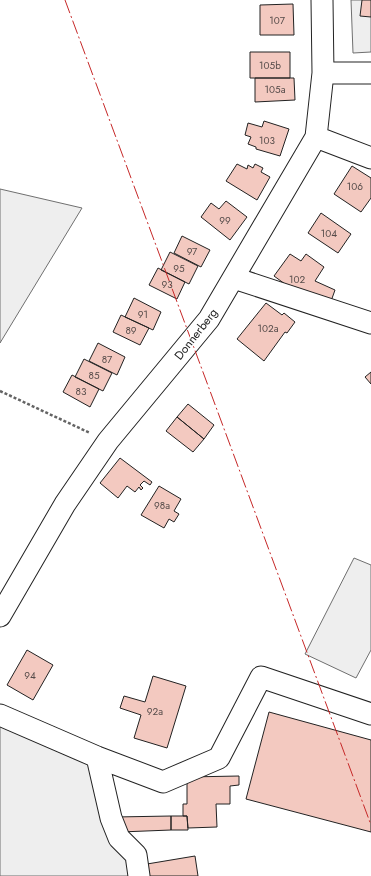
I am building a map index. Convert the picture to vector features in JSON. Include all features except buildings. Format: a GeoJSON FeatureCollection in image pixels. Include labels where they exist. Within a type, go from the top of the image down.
{"type":"FeatureCollection","features":[{"type":"Feature","properties":{"kind":"street","name":"Donnerberg"},"geometry":{"type":"LineString","coordinates":[[0,616],[65,504],[108,441],[210,319],[316,137],[323,73],[322,0]]}},
{"type":"Feature","properties":{"kind":"street"},"geometry":{"type":"LineString","coordinates":[[323,73],[371,73]]}},
{"type":"Feature","properties":{"kind":"street"},"geometry":{"type":"LineString","coordinates":[[316,137],[371,158]]}},
{"type":"Feature","properties":{"kind":"street"},"geometry":{"type":"LineString","coordinates":[[234,278],[371,324]]}},
{"type":"Feature","properties":{"kind":"street"},"geometry":{"type":"LineString","coordinates":[[0,715],[98,757],[163,782],[219,758],[261,677],[371,714]]}},
{"type":"Feature","properties":{"kind":"street"},"geometry":{"type":"LineString","coordinates":[[98,757],[111,818],[119,838],[136,855],[139,876]]}},
{"type":"Feature","properties":{"kind":"path"},"geometry":{"type":"LineString","coordinates":[[0,391],[108,441]]}},
{"type":"Feature","properties":{"kind":"shaded area"},"geometry":{"type":"Polygon","coordinates":[[[351,0],[371,0],[371,52],[353,53],[351,0]]]}},
{"type":"Feature","properties":{"kind":"shaded area"},"geometry":{"type":"Polygon","coordinates":[[[0,189],[82,208],[0,343],[0,189]]]}},
{"type":"Feature","properties":{"kind":"shaded area"},"geometry":{"type":"Polygon","coordinates":[[[354,558],[371,565],[371,650],[356,678],[305,654],[354,558]]]}},
{"type":"Feature","properties":{"kind":"shaded area"},"geometry":{"type":"Polygon","coordinates":[[[0,717],[95,761],[136,876],[0,876],[0,717]]]}},
{"type":"Feature","properties":{"kind":"power"},"geometry":{"type":"LineString","coordinates":[[65,0],[371,825]]}}]}
